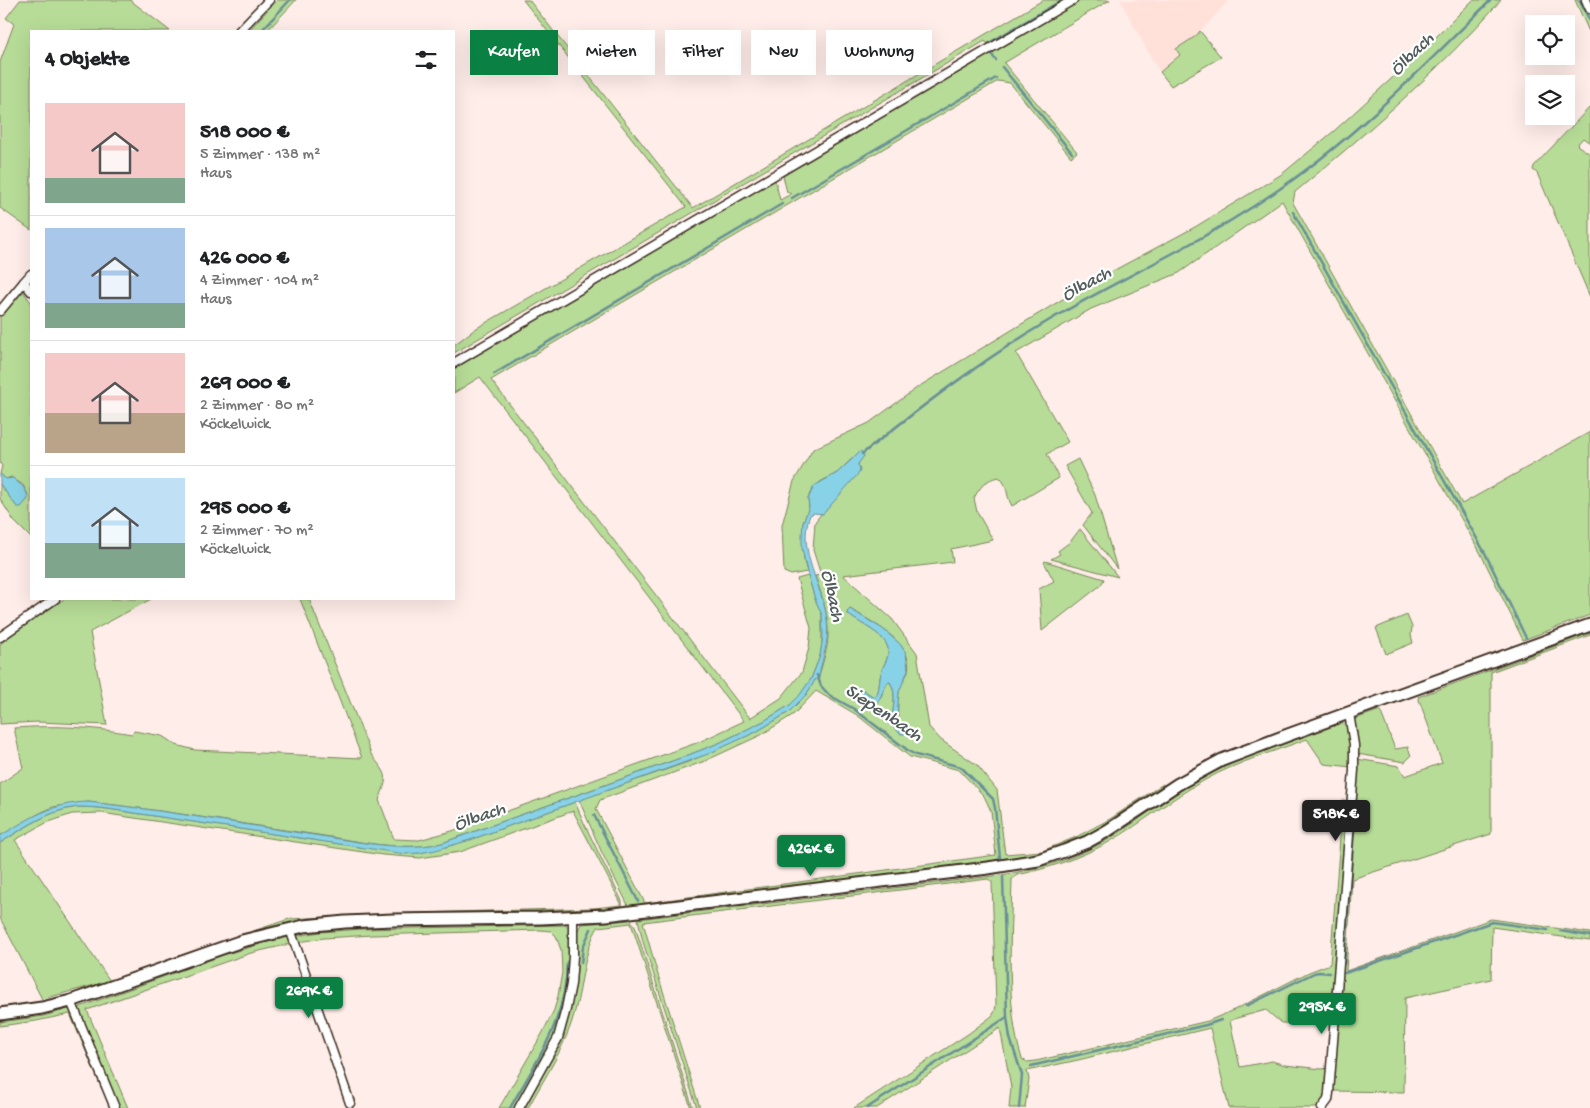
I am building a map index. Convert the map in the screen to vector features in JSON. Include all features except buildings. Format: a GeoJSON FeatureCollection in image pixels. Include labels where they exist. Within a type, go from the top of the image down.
{"type":"FeatureCollection","features":[{"type":"Feature","properties":{"kind":"main road"},"geometry":{"type":"LineString","coordinates":[[0,1014],[42,1008],[71,1001],[242,941],[290,929],[346,922],[573,917],[672,907],[988,868],[1038,860],[1087,842],[1126,819],[1178,784],[1222,760],[1590,625]]}},
{"type":"Feature","properties":{"kind":"street"},"geometry":{"type":"LineString","coordinates":[[240,30],[268,0]]}},
{"type":"Feature","properties":{"kind":"street"},"geometry":{"type":"LineString","coordinates":[[455,362],[1073,0]]}},
{"type":"Feature","properties":{"kind":"street"},"geometry":{"type":"LineString","coordinates":[[1586,0],[1590,8]]}},
{"type":"Feature","properties":{"kind":"street"},"geometry":{"type":"LineString","coordinates":[[0,311],[30,275]]}},
{"type":"Feature","properties":{"kind":"street"},"geometry":{"type":"LineString","coordinates":[[24,282],[30,290]]}},
{"type":"Feature","properties":{"kind":"street"},"geometry":{"type":"LineString","coordinates":[[0,637],[54,600]]}},
{"type":"Feature","properties":{"kind":"street"},"geometry":{"type":"LineString","coordinates":[[1322,1108],[1328,1100],[1329,1093],[1354,756],[1349,713]]}},
{"type":"Feature","properties":{"kind":"street"},"geometry":{"type":"LineString","coordinates":[[519,1108],[558,1038],[571,984],[573,917]]}},
{"type":"Feature","properties":{"kind":"street"},"geometry":{"type":"LineString","coordinates":[[290,929],[350,1103]]}},
{"type":"Feature","properties":{"kind":"street"},"geometry":{"type":"LineString","coordinates":[[71,1001],[114,1108]]}},
{"type":"Feature","properties":{"kind":"shaded area"},"geometry":{"type":"Polygon","coordinates":[[[1120,0],[1224,0],[1227,2],[1196,36],[1176,49],[1181,55],[1160,72],[1120,0]]]}},
{"type":"Feature","properties":{"kind":"green space"},"geometry":{"type":"Polygon","coordinates":[[[20,0],[130,0],[169,30],[30,30],[30,229],[0,208],[0,62],[14,24],[6,18],[20,0]]]}},
{"type":"Feature","properties":{"kind":"green space"},"geometry":{"type":"Polygon","coordinates":[[[277,0],[296,0],[268,30],[249,30],[277,0]]]}},
{"type":"Feature","properties":{"kind":"green space"},"geometry":{"type":"Polygon","coordinates":[[[523,0],[529,0],[553,30],[547,30],[523,0]]]}},
{"type":"Feature","properties":{"kind":"green space"},"geometry":{"type":"Polygon","coordinates":[[[1043,0],[1069,0],[990,47],[985,41],[932,72],[932,66],[1043,0]]]}},
{"type":"Feature","properties":{"kind":"green space"},"geometry":{"type":"Polygon","coordinates":[[[1082,0],[1110,0],[1004,63],[1077,152],[1071,157],[1010,83],[998,81],[491,380],[750,718],[781,698],[802,672],[809,648],[811,628],[797,579],[808,576],[822,614],[822,644],[820,656],[811,679],[799,697],[790,705],[764,721],[719,743],[442,843],[411,846],[380,845],[174,813],[88,802],[53,807],[0,836],[0,784],[23,768],[14,728],[73,727],[132,734],[134,731],[162,736],[176,745],[195,750],[362,758],[300,600],[309,600],[371,754],[385,775],[385,785],[379,800],[394,839],[419,840],[452,831],[699,742],[744,721],[480,377],[455,392],[455,368],[775,180],[780,200],[791,194],[787,192],[783,176],[1082,0]]]}},
{"type":"Feature","properties":{"kind":"green space"},"geometry":{"type":"Polygon","coordinates":[[[1473,0],[1501,0],[1428,76],[1349,147],[1295,192],[1293,203],[1462,504],[1590,432],[1590,615],[1523,640],[1481,554],[1282,201],[1179,273],[1091,309],[1016,353],[1068,442],[1047,454],[1059,478],[1012,506],[1006,487],[999,477],[990,480],[981,487],[974,498],[977,512],[993,540],[951,549],[953,562],[843,575],[892,619],[917,653],[929,727],[941,740],[977,765],[997,790],[1005,854],[1042,851],[1076,837],[1110,819],[1163,784],[1164,789],[1131,812],[1068,847],[1019,860],[631,908],[602,853],[579,800],[688,762],[756,732],[789,712],[806,695],[819,677],[827,646],[828,628],[823,601],[815,576],[821,575],[813,550],[815,522],[824,513],[858,467],[859,461],[858,453],[837,473],[820,482],[810,493],[808,499],[809,507],[803,523],[804,561],[807,572],[791,575],[784,572],[782,525],[794,481],[813,449],[869,423],[918,387],[1081,288],[1195,227],[1282,174],[1334,131],[1424,49],[1473,0]],[[850,609],[847,612],[849,615],[881,637],[888,648],[888,655],[876,696],[874,697],[863,690],[852,688],[850,695],[877,703],[886,685],[890,682],[894,692],[891,725],[905,726],[899,724],[898,699],[901,685],[908,671],[905,651],[898,642],[879,626],[850,609]],[[816,691],[794,714],[761,735],[705,761],[600,800],[596,809],[645,903],[996,855],[991,811],[984,796],[959,770],[910,757],[857,715],[816,691]]]}},
{"type":"Feature","properties":{"kind":"green space"},"geometry":{"type":"Polygon","coordinates":[[[1575,0],[1581,0],[1590,16],[1590,34],[1575,0]]]}},
{"type":"Feature","properties":{"kind":"green space"},"geometry":{"type":"Polygon","coordinates":[[[1200,31],[1221,57],[1171,86],[1160,72],[1180,55],[1176,49],[1196,36],[1200,31]]]}},
{"type":"Feature","properties":{"kind":"green space"},"geometry":{"type":"Polygon","coordinates":[[[558,37],[568,49],[568,57],[558,44],[558,37]]]}},
{"type":"Feature","properties":{"kind":"green space"},"geometry":{"type":"Polygon","coordinates":[[[582,75],[588,75],[693,208],[917,75],[927,75],[455,352],[455,344],[475,329],[686,207],[582,75]]]}},
{"type":"Feature","properties":{"kind":"green space"},"geometry":{"type":"Polygon","coordinates":[[[1590,107],[1590,143],[1583,138],[1577,145],[1590,154],[1590,297],[1537,173],[1533,170],[1534,166],[1575,125],[1590,107]]]}},
{"type":"Feature","properties":{"kind":"green space"},"geometry":{"type":"Polygon","coordinates":[[[21,289],[30,301],[30,537],[14,521],[0,499],[0,484],[17,507],[28,495],[23,485],[11,477],[6,479],[0,474],[2,466],[0,463],[0,314],[21,289]]]}},
{"type":"Feature","properties":{"kind":"green space"},"geometry":{"type":"Polygon","coordinates":[[[1078,459],[1095,495],[1117,569],[1083,525],[1092,513],[1065,466],[1078,459]]]}},
{"type":"Feature","properties":{"kind":"green space"},"geometry":{"type":"Polygon","coordinates":[[[1080,529],[1118,577],[1051,559],[1060,554],[1058,551],[1070,542],[1080,529]]]}},
{"type":"Feature","properties":{"kind":"green space"},"geometry":{"type":"Polygon","coordinates":[[[1045,561],[1104,579],[1101,585],[1042,631],[1039,589],[1054,581],[1045,561]]]}},
{"type":"Feature","properties":{"kind":"green space"},"geometry":{"type":"Polygon","coordinates":[[[62,600],[149,600],[90,632],[107,725],[38,722],[0,724],[0,644],[30,621],[62,600]]]}},
{"type":"Feature","properties":{"kind":"green space"},"geometry":{"type":"Polygon","coordinates":[[[1407,615],[1412,627],[1413,643],[1386,654],[1376,628],[1407,615]]]}},
{"type":"Feature","properties":{"kind":"green space"},"geometry":{"type":"Polygon","coordinates":[[[1590,633],[1590,635],[1491,672],[1491,834],[1352,879],[1346,971],[1491,919],[1590,933],[1590,941],[1492,927],[1491,979],[1405,998],[1404,1092],[1331,1091],[1332,1023],[1281,1023],[1266,1010],[1230,1021],[1240,1067],[1272,1061],[1285,1065],[1329,1068],[1327,1096],[1318,1108],[1229,1108],[1210,1028],[1027,1071],[1029,1079],[1025,1108],[1009,1108],[1011,1087],[1000,1028],[877,1108],[854,1108],[968,1034],[992,1016],[995,1011],[992,882],[988,879],[643,922],[700,1108],[697,1108],[643,942],[638,919],[1030,870],[1069,858],[1095,847],[1185,788],[1214,772],[1268,749],[1342,723],[1350,729],[1352,767],[1324,764],[1307,739],[1217,774],[1180,795],[1121,835],[1098,848],[1064,862],[1017,875],[1012,879],[1011,993],[1013,1016],[1022,1059],[1027,1062],[1036,1061],[1208,1021],[1309,972],[1330,964],[1343,800],[1349,801],[1357,759],[1399,766],[1405,776],[1442,763],[1418,697],[1590,633]]]}},
{"type":"Feature","properties":{"kind":"green space"},"geometry":{"type":"Polygon","coordinates":[[[1380,710],[1395,749],[1408,747],[1411,756],[1405,762],[1357,754],[1353,724],[1355,719],[1380,710]]]}},
{"type":"Feature","properties":{"kind":"green space"},"geometry":{"type":"Polygon","coordinates":[[[575,802],[622,901],[622,905],[573,811],[460,852],[420,858],[383,855],[101,813],[72,814],[46,823],[15,840],[110,981],[42,999],[0,918],[0,843],[38,820],[58,811],[80,807],[108,809],[360,847],[419,853],[470,840],[575,802]]]}},
{"type":"Feature","properties":{"kind":"green space"},"geometry":{"type":"Polygon","coordinates":[[[622,905],[622,908],[617,910],[357,918],[172,961],[170,959],[289,919],[384,914],[594,908],[622,905]]]}},
{"type":"Feature","properties":{"kind":"green space"},"geometry":{"type":"Polygon","coordinates":[[[631,920],[635,926],[693,1108],[691,1108],[631,923],[598,927],[589,947],[578,1000],[566,1037],[528,1108],[523,1108],[541,1076],[569,1013],[577,972],[577,932],[581,924],[631,920]]]}},
{"type":"Feature","properties":{"kind":"green space"},"geometry":{"type":"Polygon","coordinates":[[[566,925],[570,933],[569,985],[556,1033],[548,1052],[516,1108],[499,1108],[542,1034],[554,1010],[558,996],[562,972],[561,950],[556,936],[551,931],[372,935],[324,938],[299,942],[354,1102],[352,1102],[296,936],[362,929],[566,925]]]}},
{"type":"Feature","properties":{"kind":"green space"},"geometry":{"type":"Polygon","coordinates":[[[288,936],[340,1079],[338,1080],[290,944],[251,953],[87,1010],[128,1108],[118,1108],[79,1012],[80,1007],[223,955],[288,936]]]}},
{"type":"Feature","properties":{"kind":"green space"},"geometry":{"type":"Polygon","coordinates":[[[68,1009],[73,1012],[113,1108],[110,1108],[70,1014],[0,1026],[0,1022],[44,1016],[68,1009]]]}},
{"type":"Feature","properties":{"kind":"water"},"geometry":{"type":"Polygon","coordinates":[[[861,451],[864,456],[858,464],[859,473],[823,514],[814,513],[810,515],[807,528],[808,554],[825,607],[828,628],[827,642],[819,677],[806,695],[789,712],[756,732],[708,754],[470,840],[419,853],[405,854],[108,809],[83,807],[58,811],[48,815],[0,843],[0,836],[52,808],[88,802],[173,813],[378,845],[410,846],[442,843],[719,743],[764,721],[790,705],[811,679],[820,656],[823,636],[822,615],[815,599],[802,548],[803,523],[809,507],[808,499],[814,486],[837,473],[861,451]]]}},
{"type":"Feature","properties":{"kind":"water"},"geometry":{"type":"Polygon","coordinates":[[[0,474],[6,479],[13,478],[25,489],[28,499],[21,507],[17,507],[0,484],[0,474]]]}},
{"type":"Feature","properties":{"kind":"water"},"geometry":{"type":"Polygon","coordinates":[[[850,609],[883,629],[900,644],[906,653],[908,670],[899,692],[897,716],[899,724],[907,729],[904,734],[901,734],[891,725],[894,692],[890,682],[886,685],[877,703],[865,701],[847,693],[848,689],[856,688],[874,697],[876,696],[888,655],[888,648],[881,637],[849,615],[847,612],[850,609]]]}},
{"type":"Feature","properties":{"kind":"waterway"},"geometry":{"type":"LineString","coordinates":[[262,30],[290,0]]}},
{"type":"Feature","properties":{"kind":"waterway"},"geometry":{"type":"LineString","coordinates":[[989,43],[1062,0]]}},
{"type":"Feature","properties":{"kind":"waterway","name":"Ölbach"},"geometry":{"type":"LineString","coordinates":[[862,454],[955,383],[1028,333],[1084,300],[1204,236],[1281,188],[1364,123],[1491,0]]}},
{"type":"Feature","properties":{"kind":"waterway"},"geometry":{"type":"LineString","coordinates":[[1579,0],[1590,21]]}},
{"type":"Feature","properties":{"kind":"waterway"},"geometry":{"type":"LineString","coordinates":[[992,55],[996,60]]}},
{"type":"Feature","properties":{"kind":"waterway"},"geometry":{"type":"LineString","coordinates":[[1002,67],[1072,153]]}},
{"type":"Feature","properties":{"kind":"waterway"},"geometry":{"type":"LineString","coordinates":[[792,198],[996,78]]}},
{"type":"Feature","properties":{"kind":"waterway"},"geometry":{"type":"LineString","coordinates":[[494,374],[782,204]]}},
{"type":"Feature","properties":{"kind":"waterway"},"geometry":{"type":"LineString","coordinates":[[1293,212],[1485,553],[1526,638]]}},
{"type":"Feature","properties":{"kind":"waterway","name":"Siepenbach"},"geometry":{"type":"LineString","coordinates":[[817,675],[821,686],[829,695],[854,709],[910,752],[961,767],[993,799],[1000,858]]}},
{"type":"Feature","properties":{"kind":"waterway"},"geometry":{"type":"LineString","coordinates":[[1344,964],[1356,805]]}},
{"type":"Feature","properties":{"kind":"waterway"},"geometry":{"type":"LineString","coordinates":[[594,815],[638,901]]}},
{"type":"Feature","properties":{"kind":"waterway","name":"Siepenbach"},"geometry":{"type":"LineString","coordinates":[[1003,877],[1007,1017],[1010,1038],[1022,1075],[1019,1108]]}},
{"type":"Feature","properties":{"kind":"waterway"},"geometry":{"type":"LineString","coordinates":[[1345,973],[1492,922],[1548,930]]}},
{"type":"Feature","properties":{"kind":"waterway"},"geometry":{"type":"LineString","coordinates":[[581,963],[583,947],[591,929]]}},
{"type":"Feature","properties":{"kind":"waterway"},"geometry":{"type":"LineString","coordinates":[[1560,931],[1590,936]]}},
{"type":"Feature","properties":{"kind":"waterway"},"geometry":{"type":"LineString","coordinates":[[510,1108],[549,1039],[562,1002],[566,983],[567,962]]}},
{"type":"Feature","properties":{"kind":"waterway"},"geometry":{"type":"LineString","coordinates":[[1246,1006],[1314,973],[1329,973]]}},
{"type":"Feature","properties":{"kind":"waterway"},"geometry":{"type":"LineString","coordinates":[[867,1108],[1007,1017]]}},
{"type":"Feature","properties":{"kind":"waterway"},"geometry":{"type":"LineString","coordinates":[[1031,1066],[1221,1020]]}}]}
